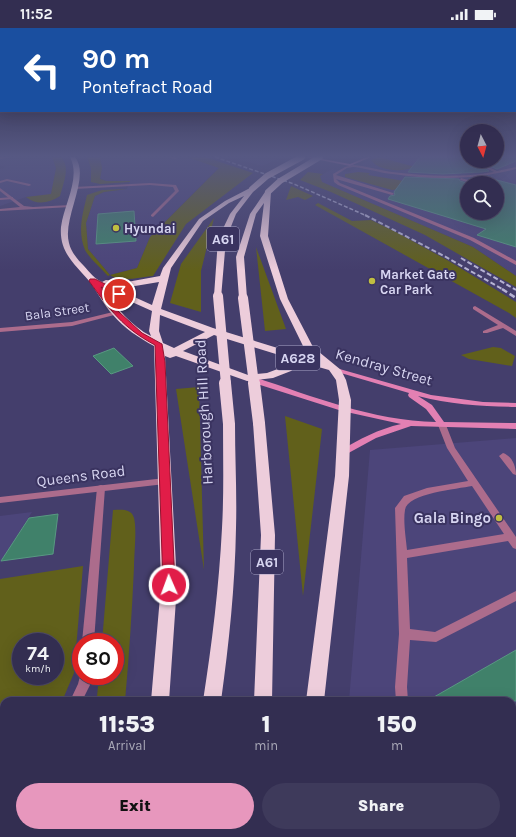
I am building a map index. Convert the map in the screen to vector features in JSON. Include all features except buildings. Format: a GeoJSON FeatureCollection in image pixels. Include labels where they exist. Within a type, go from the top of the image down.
{"type":"FeatureCollection","features":[{"type":"Feature","properties":{"kind":"highway","name":"A628"},"geometry":{"type":"LineString","coordinates":[[72,195],[65,227],[65,243],[73,258],[93,281],[116,313],[139,334],[159,344]]}},
{"type":"Feature","properties":{"kind":"highway","name":"A61"},"geometry":{"type":"LineString","coordinates":[[160,697],[169,585],[161,362],[159,344],[154,331],[157,302],[167,268],[200,220],[241,195]]}},
{"type":"Feature","properties":{"kind":"highway","name":"Harborough Hill Road"},"geometry":{"type":"LineString","coordinates":[[213,697],[220,646],[230,504],[229,424],[218,296],[222,239],[233,214],[248,195]]}},
{"type":"Feature","properties":{"kind":"highway","name":"A61"},"geometry":{"type":"LineString","coordinates":[[263,697],[268,535],[259,423],[243,298],[240,257],[253,214],[266,195]]}},
{"type":"Feature","properties":{"kind":"highway"},"geometry":{"type":"LineString","coordinates":[[268,195],[264,236],[284,299],[309,349],[336,370],[341,380],[345,400],[342,484],[316,697]]}},
{"type":"Feature","properties":{"kind":"highway"},"geometry":{"type":"LineString","coordinates":[[93,281],[118,286],[164,278]]}},
{"type":"Feature","properties":{"kind":"highway","name":"A628"},"geometry":{"type":"LineString","coordinates":[[93,281],[157,310]]}},
{"type":"Feature","properties":{"kind":"highway","name":"Kendray Street"},"geometry":{"type":"LineString","coordinates":[[157,310],[214,331],[336,370]]}},
{"type":"Feature","properties":{"kind":"highway"},"geometry":{"type":"LineString","coordinates":[[161,362],[174,352],[214,331]]}},
{"type":"Feature","properties":{"kind":"highway"},"geometry":{"type":"LineString","coordinates":[[159,344],[174,352],[246,378],[269,376],[287,369],[309,349]]}},
{"type":"Feature","properties":{"kind":"street"},"geometry":{"type":"LineString","coordinates":[[7,195],[22,207],[33,208]]}},
{"type":"Feature","properties":{"kind":"street"},"geometry":{"type":"LineString","coordinates":[[153,216],[173,195]]}},
{"type":"Feature","properties":{"kind":"street"},"geometry":{"type":"LineString","coordinates":[[364,195],[472,239],[516,263]]}},
{"type":"Feature","properties":{"kind":"street"},"geometry":{"type":"LineString","coordinates":[[0,199],[11,198]]}},
{"type":"Feature","properties":{"kind":"street"},"geometry":{"type":"LineString","coordinates":[[0,210],[70,206]]}},
{"type":"Feature","properties":{"kind":"street"},"geometry":{"type":"LineString","coordinates":[[106,288],[117,302],[116,313]]}},
{"type":"Feature","properties":{"kind":"street"},"geometry":{"type":"LineString","coordinates":[[475,308],[516,334]]}},
{"type":"Feature","properties":{"kind":"street","name":"Bala Street"},"geometry":{"type":"LineString","coordinates":[[0,330],[72,324],[116,313]]}},
{"type":"Feature","properties":{"kind":"street"},"geometry":{"type":"LineString","coordinates":[[485,332],[503,326]]}},
{"type":"Feature","properties":{"kind":"street","name":"Kendray Street"},"geometry":{"type":"LineString","coordinates":[[336,370],[430,397],[483,404],[516,405]]}},
{"type":"Feature","properties":{"kind":"street"},"geometry":{"type":"LineString","coordinates":[[246,378],[345,409],[412,424],[516,426]]}},
{"type":"Feature","properties":{"kind":"street"},"geometry":{"type":"LineString","coordinates":[[402,554],[513,541],[451,448],[442,425],[429,407],[404,390]]}},
{"type":"Feature","properties":{"kind":"street"},"geometry":{"type":"LineString","coordinates":[[343,452],[369,436],[388,429],[412,424]]}},
{"type":"Feature","properties":{"kind":"street"},"geometry":{"type":"LineString","coordinates":[[503,456],[516,472]]}},
{"type":"Feature","properties":{"kind":"street","name":"Queens Road"},"geometry":{"type":"LineString","coordinates":[[0,500],[165,481]]}},
{"type":"Feature","properties":{"kind":"street"},"geometry":{"type":"LineString","coordinates":[[402,697],[401,687],[405,634],[400,508],[407,498],[427,491],[474,483]]}},
{"type":"Feature","properties":{"kind":"street"},"geometry":{"type":"LineString","coordinates":[[89,633],[101,488]]}},
{"type":"Feature","properties":{"kind":"street"},"geometry":{"type":"LineString","coordinates":[[405,634],[436,636],[516,596]]}},
{"type":"Feature","properties":{"kind":"street"},"geometry":{"type":"LineString","coordinates":[[78,697],[84,685]]}},
{"type":"Feature","properties":{"kind":"shaded area"},"geometry":{"type":"Polygon","coordinates":[[[0,195],[51,195],[26,197],[0,206],[0,195]]]}},
{"type":"Feature","properties":{"kind":"shaded area"},"geometry":{"type":"Polygon","coordinates":[[[60,195],[47,202],[34,202],[26,197],[60,195]]]}},
{"type":"Feature","properties":{"kind":"shaded area"},"geometry":{"type":"Polygon","coordinates":[[[87,195],[98,195],[95,196],[86,223],[88,249],[110,275],[108,276],[87,253],[81,236],[82,215],[87,195]]]}},
{"type":"Feature","properties":{"kind":"shaded area"},"geometry":{"type":"Polygon","coordinates":[[[98,195],[192,195],[150,237],[137,268],[110,275],[88,249],[86,223],[95,196],[98,195]]]}},
{"type":"Feature","properties":{"kind":"shaded area"},"geometry":{"type":"Polygon","coordinates":[[[192,195],[224,195],[186,224],[153,276],[125,279],[110,275],[137,268],[150,237],[192,195]]]}},
{"type":"Feature","properties":{"kind":"shaded area"},"geometry":{"type":"Polygon","coordinates":[[[288,195],[313,196],[305,200],[298,197],[286,200],[288,195]]]}},
{"type":"Feature","properties":{"kind":"shaded area"},"geometry":{"type":"Polygon","coordinates":[[[337,195],[352,195],[473,247],[516,276],[516,287],[425,235],[337,195]]]}},
{"type":"Feature","properties":{"kind":"shaded area"},"geometry":{"type":"Polygon","coordinates":[[[351,195],[460,195],[460,220],[504,220],[504,195],[516,195],[516,276],[473,247],[351,195]]]}},
{"type":"Feature","properties":{"kind":"shaded area"},"geometry":{"type":"Polygon","coordinates":[[[318,203],[352,221],[371,220],[447,260],[516,302],[516,318],[315,205],[318,203]]]}},
{"type":"Feature","properties":{"kind":"shaded area"},"geometry":{"type":"Polygon","coordinates":[[[214,218],[201,271],[201,312],[170,303],[181,264],[214,218]]]}},
{"type":"Feature","properties":{"kind":"shaded area"},"geometry":{"type":"Polygon","coordinates":[[[256,247],[286,329],[265,331],[256,247]]]}},
{"type":"Feature","properties":{"kind":"shaded area"},"geometry":{"type":"Polygon","coordinates":[[[493,347],[501,348],[515,356],[512,366],[469,359],[461,355],[493,347]]]}},
{"type":"Feature","properties":{"kind":"shaded area"},"geometry":{"type":"Polygon","coordinates":[[[199,387],[204,570],[176,389],[199,387]]]}},
{"type":"Feature","properties":{"kind":"shaded area"},"geometry":{"type":"Polygon","coordinates":[[[285,416],[322,429],[303,596],[285,416]]]}},
{"type":"Feature","properties":{"kind":"shaded area"},"geometry":{"type":"Polygon","coordinates":[[[516,438],[516,697],[349,697],[370,450],[516,438]]]}},
{"type":"Feature","properties":{"kind":"shaded area"},"geometry":{"type":"Polygon","coordinates":[[[113,510],[125,510],[133,515],[135,528],[125,697],[97,697],[98,685],[124,685],[124,633],[103,633],[113,510]]]}},
{"type":"Feature","properties":{"kind":"shaded area"},"geometry":{"type":"Polygon","coordinates":[[[32,512],[0,563],[0,516],[32,512]]]}},
{"type":"Feature","properties":{"kind":"shaded area"},"geometry":{"type":"Polygon","coordinates":[[[83,566],[77,633],[72,633],[72,678],[64,697],[0,697],[0,579],[83,566]]]}},
{"type":"Feature","properties":{"kind":"railway"},"geometry":{"type":"LineString","coordinates":[[319,195],[367,216]]}},
{"type":"Feature","properties":{"kind":"railway"},"geometry":{"type":"LineString","coordinates":[[367,216],[444,256],[504,290]]}},
{"type":"Feature","properties":{"kind":"railway"},"geometry":{"type":"LineString","coordinates":[[461,258],[516,290]]}},
{"type":"Feature","properties":{"kind":"railway"},"geometry":{"type":"LineString","coordinates":[[502,289],[516,298]]}},
{"type":"Feature","properties":{"kind":"place","name":"Hyundai"},"geometry":{"type":"Point","coordinates":[116,228]}},
{"type":"Feature","properties":{"kind":"place","name":"Market Gate Car Park"},"geometry":{"type":"Point","coordinates":[372,281]}},
{"type":"Feature","properties":{"kind":"place","name":"Gala Bingo"},"geometry":{"type":"Point","coordinates":[499,518]}},
{"type":"Feature","properties":{"kind":"route"},"geometry":{"type":"LineString","coordinates":[[119,294],[93,281],[116,313],[139,334],[159,344],[161,362],[169,585]]}}]}
